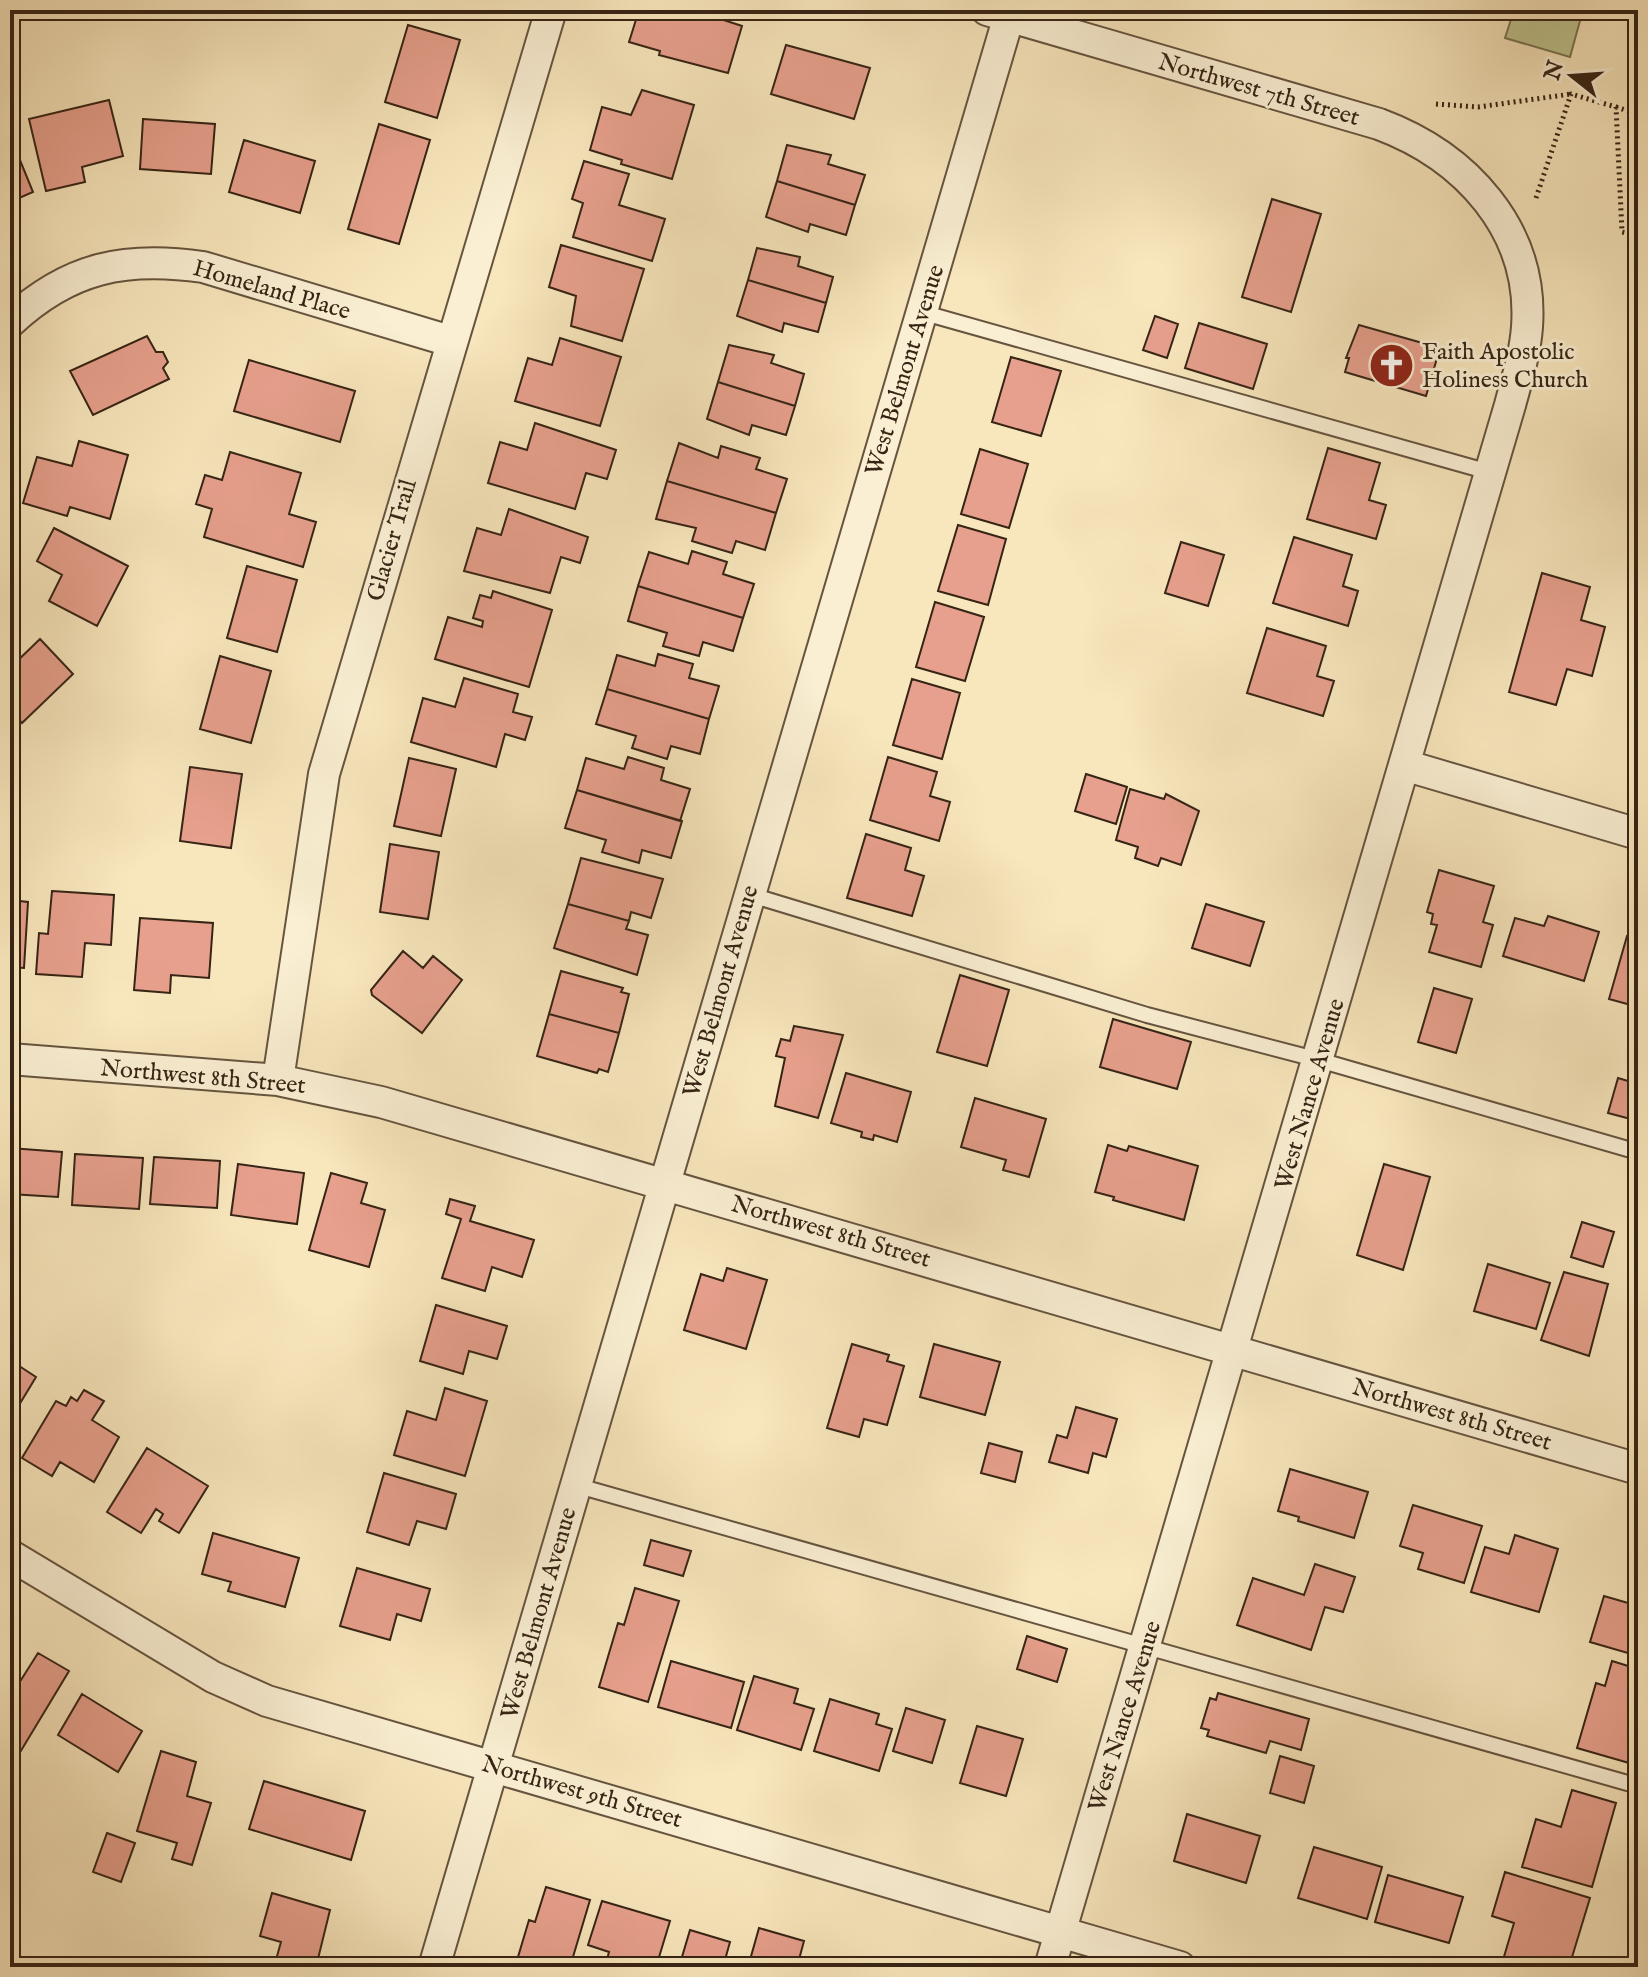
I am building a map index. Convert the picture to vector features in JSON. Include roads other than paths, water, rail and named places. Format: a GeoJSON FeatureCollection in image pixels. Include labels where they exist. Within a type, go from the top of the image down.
{"type":"FeatureCollection","features":[{"type":"Feature","properties":{"kind":"street","name":"Glacier Trail"},"geometry":{"type":"LineString","coordinates":[[278,1080],[324,774],[450,341],[551,10]]}},
{"type":"Feature","properties":{"kind":"street","name":"Northwest 7th Street"},"geometry":{"type":"LineString","coordinates":[[998,13],[1415,137],[1465,174],[1501,220]]}},
{"type":"Feature","properties":{"kind":"street","name":"West Belmont Avenue"},"geometry":{"type":"LineString","coordinates":[[434,1967],[921,312],[998,13]]}},
{"type":"Feature","properties":{"kind":"street","name":"West Nance Avenue"},"geometry":{"type":"LineString","coordinates":[[1050,1967],[1518,375],[1527,326],[1524,279],[1501,220]]}},
{"type":"Feature","properties":{"kind":"street","name":"Homeland Place"},"geometry":{"type":"LineString","coordinates":[[10,322],[32,303],[71,279],[114,265],[161,261],[203,267],[450,341]]}},
{"type":"Feature","properties":{"kind":"street"},"geometry":{"type":"LineString","coordinates":[[1404,765],[1638,834]]}},
{"type":"Feature","properties":{"kind":"street","name":"Northwest 8th Street"},"geometry":{"type":"LineString","coordinates":[[10,1059],[278,1080],[381,1102],[665,1182],[1638,1469]]}},
{"type":"Feature","properties":{"kind":"street","name":"Northwest 9th Street"},"geometry":{"type":"LineString","coordinates":[[10,1555],[236,1689],[1180,1967]]}},
{"type":"Feature","properties":{"kind":"lane"},"geometry":{"type":"LineString","coordinates":[[921,312],[1489,472]]}},
{"type":"Feature","properties":{"kind":"lane"},"geometry":{"type":"LineString","coordinates":[[748,894],[1147,1015],[1319,1060],[1638,1152]]}},
{"type":"Feature","properties":{"kind":"lane"},"geometry":{"type":"LineString","coordinates":[[575,1485],[1638,1786]]}},
{"type":"Feature","properties":{"kind":"place","name":"Faith Apostolic Holiness Church"},"geometry":{"type":"Point","coordinates":[1391,365]}}]}
